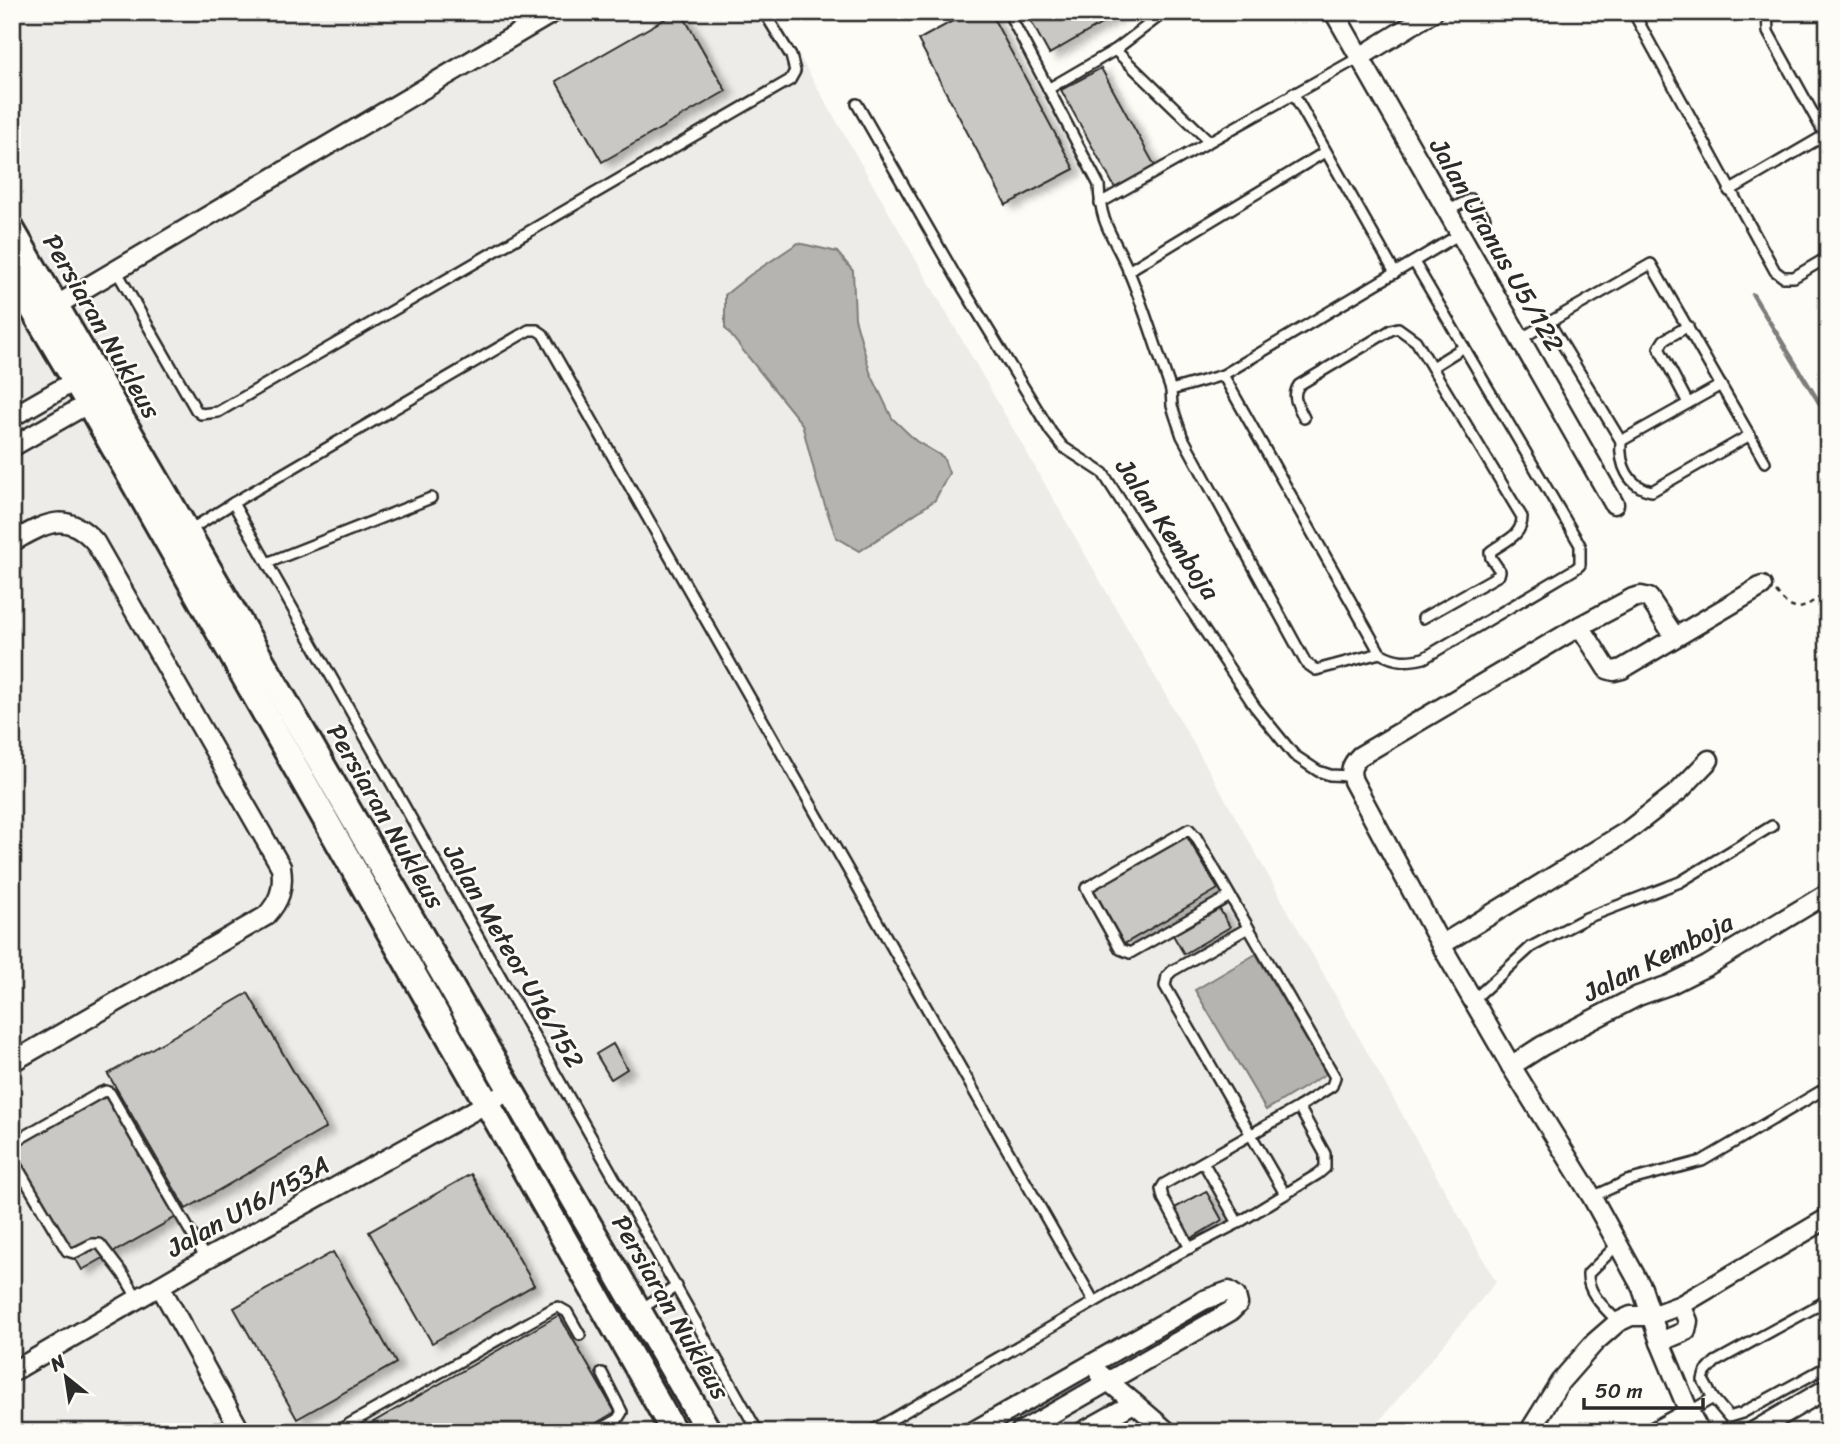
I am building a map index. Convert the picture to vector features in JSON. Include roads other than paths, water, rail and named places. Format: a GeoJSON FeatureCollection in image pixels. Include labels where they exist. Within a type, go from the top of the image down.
{"type":"FeatureCollection","features":[{"type":"Feature","properties":{"kind":"street"},"geometry":{"type":"LineString","coordinates":[[57,305],[554,12]]}},
{"type":"Feature","properties":{"kind":"street","name":"Jalan Uranus U5/122"},"geometry":{"type":"LineString","coordinates":[[1334,12],[1614,504]]}},
{"type":"Feature","properties":{"kind":"street"},"geometry":{"type":"LineString","coordinates":[[1360,57],[1433,12]]}},
{"type":"Feature","properties":{"kind":"street","name":"Persiaran Nukleus"},"geometry":{"type":"LineString","coordinates":[[12,230],[57,305],[84,375]]}},
{"type":"Feature","properties":{"kind":"street","name":"Persiaran Nukleus"},"geometry":{"type":"LineString","coordinates":[[12,274],[84,375],[187,532],[709,1432]]}},
{"type":"Feature","properties":{"kind":"street"},"geometry":{"type":"LineString","coordinates":[[12,417],[84,375]]}},
{"type":"Feature","properties":{"kind":"street"},"geometry":{"type":"LineString","coordinates":[[12,447],[98,398]]}},
{"type":"Feature","properties":{"kind":"street","name":"Persiaran Nukleus"},"geometry":{"type":"LineString","coordinates":[[98,398],[488,1103],[674,1432]]}},
{"type":"Feature","properties":{"kind":"street"},"geometry":{"type":"LineString","coordinates":[[12,542],[52,522],[69,522],[83,529],[95,542],[281,867],[283,881],[277,905],[266,916],[12,1062]]}},
{"type":"Feature","properties":{"kind":"street"},"geometry":{"type":"LineString","coordinates":[[1580,626],[1607,669],[1614,671],[1633,664],[1762,586]]}},
{"type":"Feature","properties":{"kind":"street"},"geometry":{"type":"LineString","coordinates":[[1675,637],[1649,597],[1641,596],[1580,626],[1360,756],[1353,764],[1351,776],[1441,945],[1511,1066],[1592,1197],[1642,1288],[1660,1342],[1700,1432]]}},
{"type":"Feature","properties":{"kind":"street"},"geometry":{"type":"LineString","coordinates":[[1441,945],[1626,832],[1679,791],[1709,760]]}},
{"type":"Feature","properties":{"kind":"street","name":"Jalan Kemboja"},"geometry":{"type":"LineString","coordinates":[[1511,1066],[1542,1046],[1638,996],[1669,985],[1707,966],[1828,892]]}},
{"type":"Feature","properties":{"kind":"street","name":"Jalan U16/153A"},"geometry":{"type":"LineString","coordinates":[[12,1372],[206,1259],[511,1090]]}},
{"type":"Feature","properties":{"kind":"street"},"geometry":{"type":"LineString","coordinates":[[1529,1432],[1560,1382],[1595,1342],[1618,1322],[1632,1316],[1651,1316],[1681,1305],[1828,1218]]}},
{"type":"Feature","properties":{"kind":"street"},"geometry":{"type":"LineString","coordinates":[[160,1286],[241,1432]]}},
{"type":"Feature","properties":{"kind":"street"},"geometry":{"type":"LineString","coordinates":[[972,1432],[1204,1300],[1229,1291],[1236,1296],[1238,1304],[1231,1311],[1020,1432]]}},
{"type":"Feature","properties":{"kind":"street"},"geometry":{"type":"LineString","coordinates":[[1660,1342],[1686,1331],[1688,1321],[1681,1305]]}},
{"type":"Feature","properties":{"kind":"street"},"geometry":{"type":"LineString","coordinates":[[1089,1365],[1168,1432]]}},
{"type":"Feature","properties":{"kind":"street"},"geometry":{"type":"LineString","coordinates":[[1753,1432],[1828,1388]]}},
{"type":"Feature","properties":{"kind":"street"},"geometry":{"type":"LineString","coordinates":[[1082,1432],[1134,1403]]}},
{"type":"Feature","properties":{"kind":"street"},"geometry":{"type":"LineString","coordinates":[[1653,1432],[1689,1412]]}},
{"type":"Feature","properties":{"kind":"lane"},"geometry":{"type":"LineString","coordinates":[[116,270],[196,410],[201,414],[218,412],[790,80],[794,71],[791,56],[764,12]]}},
{"type":"Feature","properties":{"kind":"lane"},"geometry":{"type":"LineString","coordinates":[[1008,12],[1099,185],[1104,222],[1128,271],[1171,390],[1172,406],[1182,436],[1306,663],[1316,670],[1380,653]]}},
{"type":"Feature","properties":{"kind":"lane"},"geometry":{"type":"LineString","coordinates":[[1048,89],[1115,50],[1165,12]]}},
{"type":"Feature","properties":{"kind":"lane"},"geometry":{"type":"LineString","coordinates":[[1633,12],[1775,271],[1783,277],[1794,277],[1828,257]]}},
{"type":"Feature","properties":{"kind":"lane"},"geometry":{"type":"LineString","coordinates":[[1729,191],[1826,135],[1768,33],[1767,12]]}},
{"type":"Feature","properties":{"kind":"lane"},"geometry":{"type":"LineString","coordinates":[[1115,50],[1209,141]]}},
{"type":"Feature","properties":{"kind":"lane"},"geometry":{"type":"LineString","coordinates":[[1100,203],[1360,57]]}},
{"type":"Feature","properties":{"kind":"lane"},"geometry":{"type":"LineString","coordinates":[[1293,93],[1395,273]]}},
{"type":"Feature","properties":{"kind":"lane","name":"Jalan Kemboja"},"geometry":{"type":"LineString","coordinates":[[857,104],[955,275],[1051,432],[1063,447],[1103,473],[1240,684],[1294,755],[1318,771],[1330,775],[1351,776]]}},
{"type":"Feature","properties":{"kind":"lane"},"geometry":{"type":"LineString","coordinates":[[1128,271],[1325,152]]}},
{"type":"Feature","properties":{"kind":"lane"},"geometry":{"type":"LineString","coordinates":[[1447,211],[1471,200],[1485,218]]}},
{"type":"Feature","properties":{"kind":"lane"},"geometry":{"type":"LineString","coordinates":[[1171,390],[1223,375],[1460,234]]}},
{"type":"Feature","properties":{"kind":"lane"},"geometry":{"type":"LineString","coordinates":[[1223,375],[1380,653],[1393,660],[1409,662],[1424,658],[1580,565],[1580,545],[1415,262]]}},
{"type":"Feature","properties":{"kind":"lane"},"geometry":{"type":"LineString","coordinates":[[1520,339],[1651,264],[1765,462]]}},
{"type":"Feature","properties":{"kind":"lane"},"geometry":{"type":"LineString","coordinates":[[1549,322],[1621,441],[1620,459],[1624,469],[1632,481],[1643,490],[1652,491],[1750,435]]}},
{"type":"Feature","properties":{"kind":"lane"},"geometry":{"type":"LineString","coordinates":[[1688,326],[1664,340],[1659,348],[1688,403]]}},
{"type":"Feature","properties":{"kind":"lane"},"geometry":{"type":"LineString","coordinates":[[1304,418],[1294,392],[1299,385],[1398,328],[1416,341],[1522,517],[1517,534],[1490,552],[1500,571],[1499,575],[1423,618]]}},
{"type":"Feature","properties":{"kind":"lane"},"geometry":{"type":"LineString","coordinates":[[187,532],[529,330],[537,330],[542,334],[1094,1302]]}},
{"type":"Feature","properties":{"kind":"lane"},"geometry":{"type":"LineString","coordinates":[[1432,367],[1464,347]]}},
{"type":"Feature","properties":{"kind":"lane"},"geometry":{"type":"LineString","coordinates":[[1621,441],[1721,385]]}},
{"type":"Feature","properties":{"kind":"lane"},"geometry":{"type":"LineString","coordinates":[[267,563],[431,498]]}},
{"type":"Feature","properties":{"kind":"lane","name":"Jalan Meteor U16/152"},"geometry":{"type":"LineString","coordinates":[[233,503],[758,1432]]}},
{"type":"Feature","properties":{"kind":"lane"},"geometry":{"type":"LineString","coordinates":[[1473,1000],[1531,947],[1586,918],[1680,882],[1772,825]]}},
{"type":"Feature","properties":{"kind":"lane"},"geometry":{"type":"LineString","coordinates":[[1190,1248],[1163,1198],[1161,1189],[1164,1184],[1300,1107],[1332,1086],[1335,1077],[1230,896],[1189,829],[1086,888],[1121,949],[1130,953],[1230,896]]}},
{"type":"Feature","properties":{"kind":"lane"},"geometry":{"type":"LineString","coordinates":[[1248,928],[1172,971],[1165,982],[1285,1194]]}},
{"type":"Feature","properties":{"kind":"lane"},"geometry":{"type":"LineString","coordinates":[[1592,1197],[1627,1181],[1702,1161],[1828,1087]]}},
{"type":"Feature","properties":{"kind":"lane"},"geometry":{"type":"LineString","coordinates":[[12,1143],[100,1093],[110,1093],[206,1259]]}},
{"type":"Feature","properties":{"kind":"lane"},"geometry":{"type":"LineString","coordinates":[[870,1432],[1094,1302],[1238,1223],[1318,1174],[1325,1168],[1325,1154],[1300,1107]]}},
{"type":"Feature","properties":{"kind":"lane"},"geometry":{"type":"LineString","coordinates":[[12,1158],[67,1251],[74,1253],[92,1244],[100,1244],[138,1299]]}},
{"type":"Feature","properties":{"kind":"lane"},"geometry":{"type":"LineString","coordinates":[[1203,1162],[1238,1223]]}},
{"type":"Feature","properties":{"kind":"lane"},"geometry":{"type":"LineString","coordinates":[[1618,1244],[1588,1274],[1587,1283],[1618,1322]]}},
{"type":"Feature","properties":{"kind":"lane"},"geometry":{"type":"LineString","coordinates":[[638,1310],[677,1286]]}},
{"type":"Feature","properties":{"kind":"lane"},"geometry":{"type":"LineString","coordinates":[[1828,1300],[1715,1362],[1704,1373],[1703,1380],[1713,1398],[1729,1417],[1828,1366]]}},
{"type":"Feature","properties":{"kind":"lane"},"geometry":{"type":"LineString","coordinates":[[335,1432],[554,1308],[563,1308],[580,1335]]}},
{"type":"Feature","properties":{"kind":"lane"},"geometry":{"type":"LineString","coordinates":[[596,1432],[617,1420],[622,1412],[602,1373]]}},
{"type":"Feature","properties":{"kind":"lane"},"geometry":{"type":"LineString","coordinates":[[1689,1412],[1713,1398]]}},
{"type":"Feature","properties":{"kind":"waterway"},"geometry":{"type":"LineString","coordinates":[[1753,295],[1828,417]]}}]}
